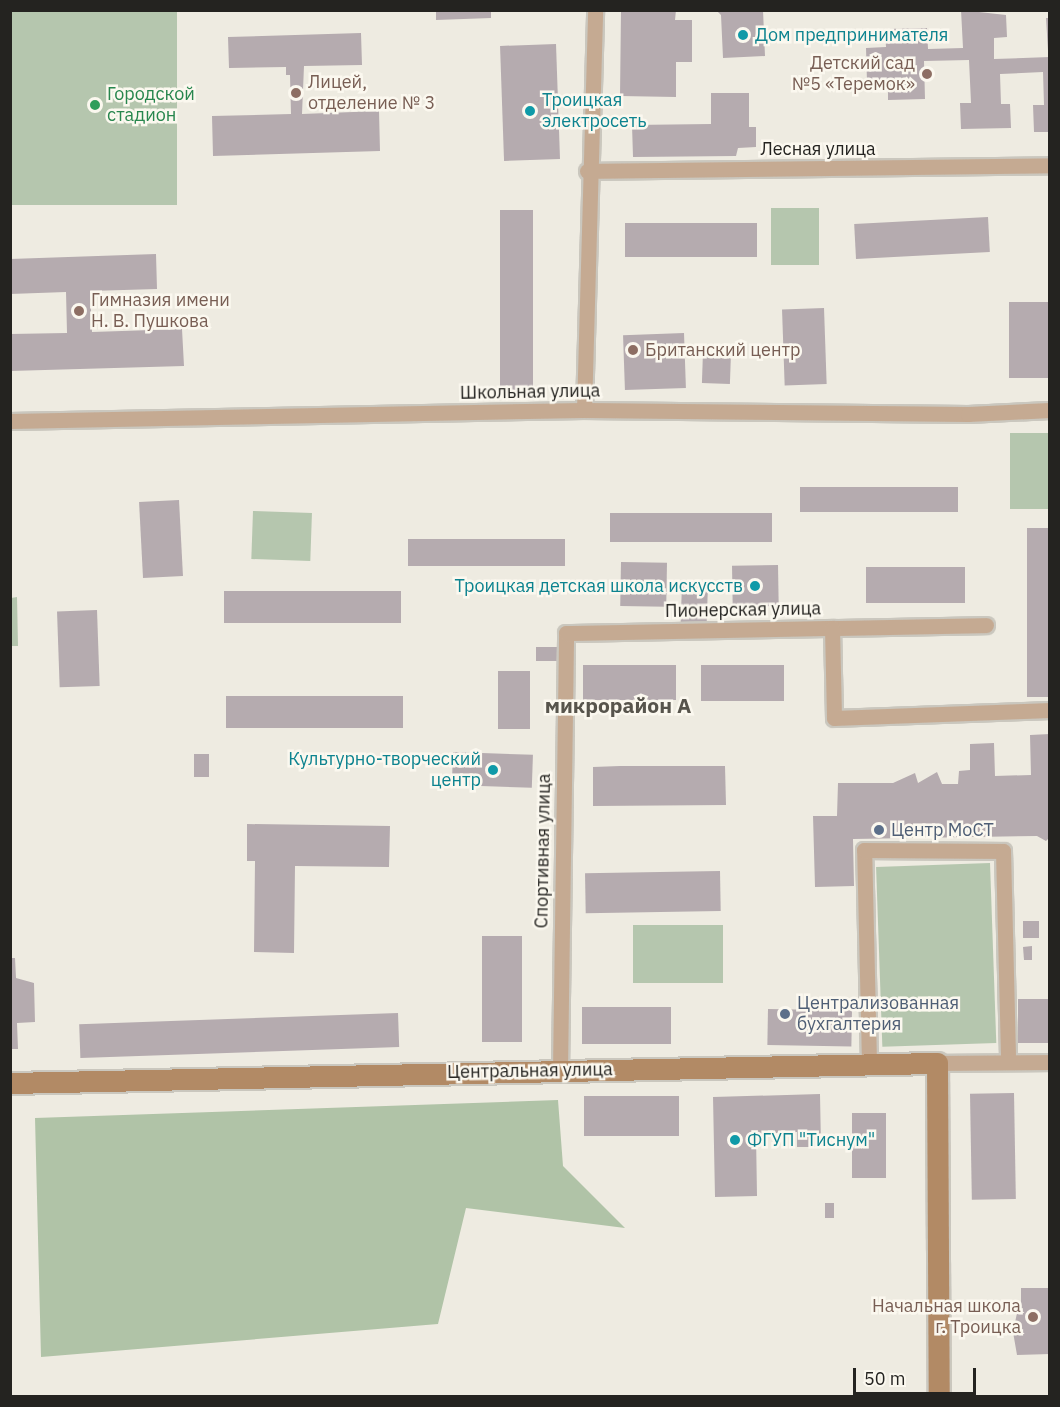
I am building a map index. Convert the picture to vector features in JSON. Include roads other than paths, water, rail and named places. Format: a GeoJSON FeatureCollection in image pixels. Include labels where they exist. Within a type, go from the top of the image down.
{"type":"FeatureCollection","features":[{"type":"Feature","properties":{"kind":"main road","name":"Центральная улица"},"geometry":{"type":"LineString","coordinates":[[10,1083],[937,1063]]}},
{"type":"Feature","properties":{"kind":"main road"},"geometry":{"type":"LineString","coordinates":[[937,1063],[939,1396]]}},
{"type":"Feature","properties":{"kind":"street"},"geometry":{"type":"LineString","coordinates":[[584,410],[587,171],[595,10]]}},
{"type":"Feature","properties":{"kind":"street","name":"Лесная улица"},"geometry":{"type":"LineString","coordinates":[[587,171],[1050,165]]}},
{"type":"Feature","properties":{"kind":"street","name":"Школьная улица"},"geometry":{"type":"LineString","coordinates":[[10,421],[584,410],[968,414],[1050,410]]}},
{"type":"Feature","properties":{"kind":"street"},"geometry":{"type":"LineString","coordinates":[[832,628],[986,625]]}},
{"type":"Feature","properties":{"kind":"street","name":"Пионерская улица"},"geometry":{"type":"LineString","coordinates":[[566,633],[832,628],[834,718],[1050,710]]}},
{"type":"Feature","properties":{"kind":"street","name":"Спортивная улица"},"geometry":{"type":"LineString","coordinates":[[560,1070],[566,633]]}},
{"type":"Feature","properties":{"kind":"street"},"geometry":{"type":"LineString","coordinates":[[869,1063],[864,850],[1003,851],[1008,1062]]}},
{"type":"Feature","properties":{"kind":"street","name":"Центральная улица"},"geometry":{"type":"LineString","coordinates":[[937,1063],[1050,1062]]}},
{"type":"Feature","properties":{"kind":"place","name":"Дом предпринимателя"},"geometry":{"type":"Point","coordinates":[743,35]}},
{"type":"Feature","properties":{"kind":"place","name":"Детский сад №5 «Теремок»"},"geometry":{"type":"Point","coordinates":[927,74]}},
{"type":"Feature","properties":{"kind":"place","name":"Лицей, отделение № 3"},"geometry":{"type":"Point","coordinates":[296,93]}},
{"type":"Feature","properties":{"kind":"place","name":"Городской стадион"},"geometry":{"type":"Point","coordinates":[95,105]}},
{"type":"Feature","properties":{"kind":"place","name":"Троицкая электросеть"},"geometry":{"type":"Point","coordinates":[530,111]}},
{"type":"Feature","properties":{"kind":"place","name":"Гимназия имени Н. В. Пушкова"},"geometry":{"type":"Point","coordinates":[79,311]}},
{"type":"Feature","properties":{"kind":"place","name":"Британский центр"},"geometry":{"type":"Point","coordinates":[633,350]}},
{"type":"Feature","properties":{"kind":"place","name":"Троицкая детская школа искусств"},"geometry":{"type":"Point","coordinates":[755,586]}},
{"type":"Feature","properties":{"kind":"place","name":"Культурно-творческий центр"},"geometry":{"type":"Point","coordinates":[493,770]}},
{"type":"Feature","properties":{"kind":"place","name":"Центр МоСТ"},"geometry":{"type":"Point","coordinates":[879,830]}},
{"type":"Feature","properties":{"kind":"place","name":"Централизованная бухгалтерия"},"geometry":{"type":"Point","coordinates":[785,1014]}},
{"type":"Feature","properties":{"kind":"place","name":"ФГУП \"Тиснум\""},"geometry":{"type":"Point","coordinates":[735,1140]}},
{"type":"Feature","properties":{"kind":"place","name":"Начальная школа г. Троицка"},"geometry":{"type":"Point","coordinates":[1033,1317]}},
{"type":"Feature","properties":{"kind":"district","name":"микрорайон А"},"geometry":{"type":"Point","coordinates":[618,705]}}]}
